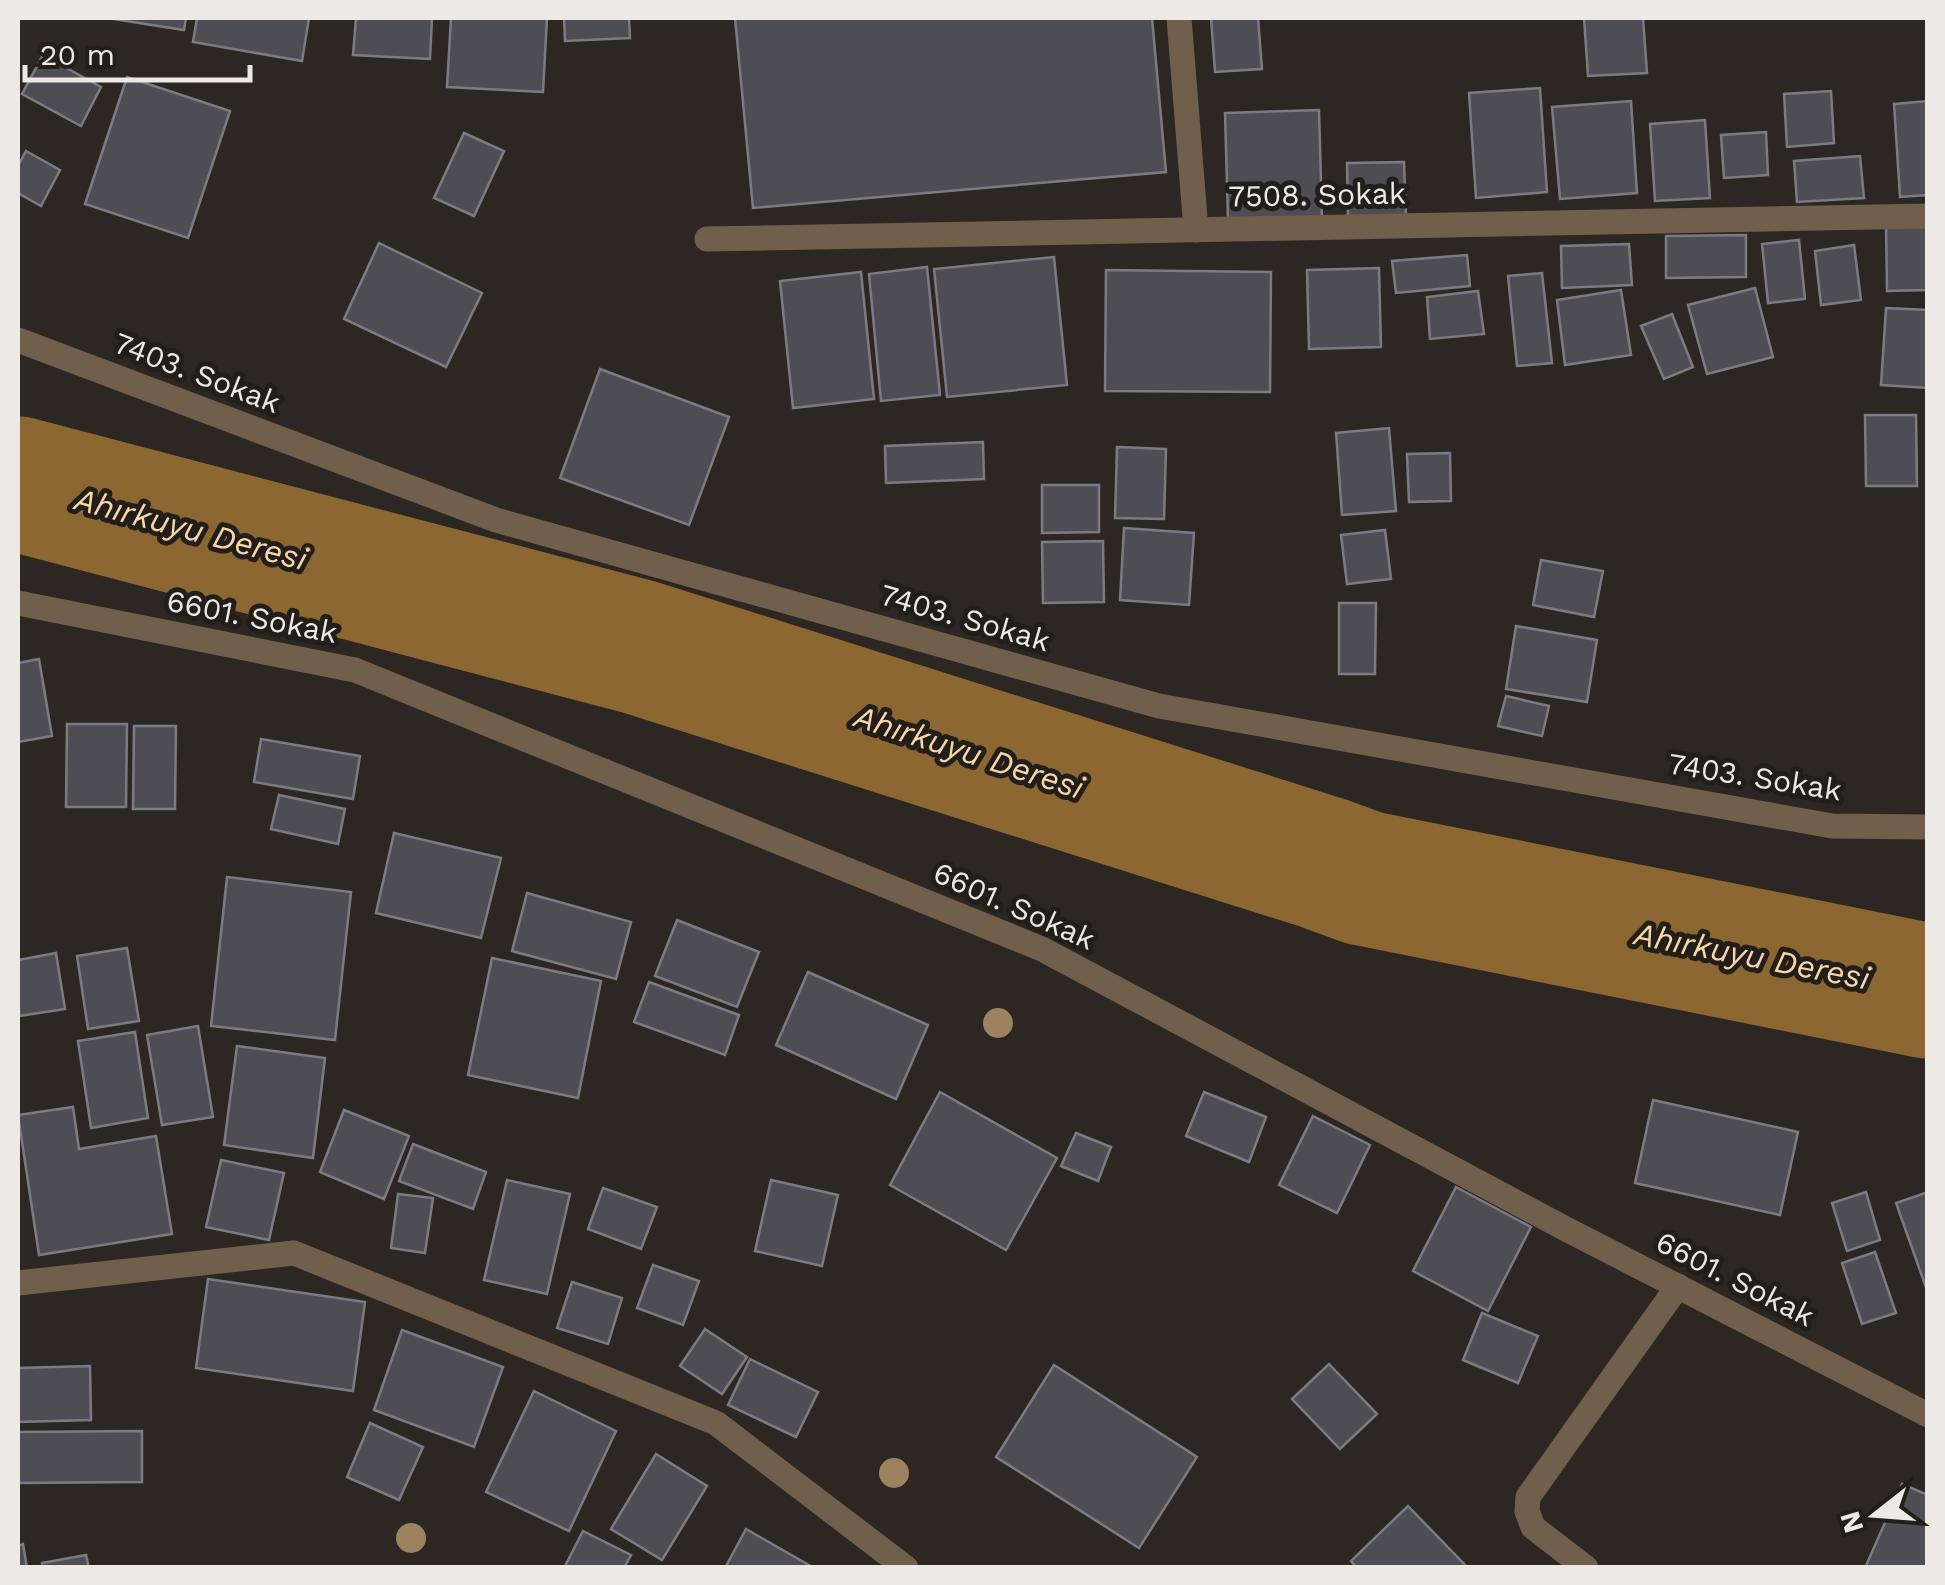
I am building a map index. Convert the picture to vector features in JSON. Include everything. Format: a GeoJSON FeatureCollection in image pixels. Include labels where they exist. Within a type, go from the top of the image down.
{"type":"FeatureCollection","features":[{"type":"Feature","properties":{"kind":"street"},"geometry":{"type":"LineString","coordinates":[[1179,18],[1196,230]]}},
{"type":"Feature","properties":{"kind":"street","name":"7508. Sokak"},"geometry":{"type":"LineString","coordinates":[[708,239],[1928,216]]}},
{"type":"Feature","properties":{"kind":"street","name":"7403. Sokak"},"geometry":{"type":"LineString","coordinates":[[18,340],[496,520],[1159,706],[1832,826],[1928,827]]}},
{"type":"Feature","properties":{"kind":"street","name":"6601. Sokak"},"geometry":{"type":"LineString","coordinates":[[18,603],[355,670],[1024,941],[1928,1415]]}},
{"type":"Feature","properties":{"kind":"street"},"geometry":{"type":"LineString","coordinates":[[18,1283],[294,1253],[716,1422],[906,1568]]}},
{"type":"Feature","properties":{"kind":"street"},"geometry":{"type":"LineString","coordinates":[[1586,1568],[1533,1527],[1527,1511],[1528,1497],[1678,1286]]}},
{"type":"Feature","properties":{"kind":"building"},"geometry":{"type":"Polygon","coordinates":[[[107,18],[186,18],[184,30],[107,18]]]}},
{"type":"Feature","properties":{"kind":"building"},"geometry":{"type":"Polygon","coordinates":[[[197,18],[309,18],[302,61],[193,42],[197,18]]]}},
{"type":"Feature","properties":{"kind":"building"},"geometry":{"type":"Polygon","coordinates":[[[356,18],[432,18],[430,59],[353,55],[356,18]]]}},
{"type":"Feature","properties":{"kind":"building"},"geometry":{"type":"Polygon","coordinates":[[[451,18],[547,18],[543,92],[447,87],[451,18]]]}},
{"type":"Feature","properties":{"kind":"building"},"geometry":{"type":"Polygon","coordinates":[[[564,18],[629,18],[630,38],[565,41],[564,18]]]}},
{"type":"Feature","properties":{"kind":"building"},"geometry":{"type":"Polygon","coordinates":[[[735,18],[1152,18],[1166,172],[753,208],[735,18]]]}},
{"type":"Feature","properties":{"kind":"building"},"geometry":{"type":"Polygon","coordinates":[[[1211,18],[1258,18],[1262,69],[1215,72],[1211,18]]]}},
{"type":"Feature","properties":{"kind":"building"},"geometry":{"type":"Polygon","coordinates":[[[1584,18],[1643,18],[1647,73],[1588,76],[1584,18]]]}},
{"type":"Feature","properties":{"kind":"building"},"geometry":{"type":"Polygon","coordinates":[[[43,55],[101,87],[81,126],[22,94],[43,55]]]}},
{"type":"Feature","properties":{"kind":"building"},"geometry":{"type":"Polygon","coordinates":[[[127,77],[230,111],[188,238],[85,204],[127,77]]]}},
{"type":"Feature","properties":{"kind":"building"},"geometry":{"type":"Polygon","coordinates":[[[1540,88],[1547,192],[1476,198],[1469,93],[1540,88]]]}},
{"type":"Feature","properties":{"kind":"building"},"geometry":{"type":"Polygon","coordinates":[[[1831,91],[1834,143],[1787,147],[1784,94],[1831,91]]]}},
{"type":"Feature","properties":{"kind":"building"},"geometry":{"type":"Polygon","coordinates":[[[1631,101],[1637,193],[1560,199],[1552,107],[1631,101]]]}},
{"type":"Feature","properties":{"kind":"building"},"geometry":{"type":"Polygon","coordinates":[[[1928,101],[1928,195],[1900,197],[1894,104],[1928,101]]]}},
{"type":"Feature","properties":{"kind":"building"},"geometry":{"type":"Polygon","coordinates":[[[1319,110],[1322,218],[1228,220],[1225,113],[1319,110]]]}},
{"type":"Feature","properties":{"kind":"building"},"geometry":{"type":"Polygon","coordinates":[[[1705,120],[1710,198],[1655,201],[1650,124],[1705,120]]]}},
{"type":"Feature","properties":{"kind":"building"},"geometry":{"type":"Polygon","coordinates":[[[1766,132],[1768,175],[1724,178],[1721,135],[1766,132]]]}},
{"type":"Feature","properties":{"kind":"building"},"geometry":{"type":"Polygon","coordinates":[[[464,133],[504,151],[474,216],[434,198],[464,133]]]}},
{"type":"Feature","properties":{"kind":"building"},"geometry":{"type":"Polygon","coordinates":[[[26,151],[60,170],[41,206],[18,193],[18,166],[26,151]]]}},
{"type":"Feature","properties":{"kind":"building"},"geometry":{"type":"Polygon","coordinates":[[[1860,156],[1864,198],[1797,202],[1794,161],[1860,156]]]}},
{"type":"Feature","properties":{"kind":"building"},"geometry":{"type":"Polygon","coordinates":[[[1404,162],[1406,216],[1348,218],[1347,163],[1404,162]]]}},
{"type":"Feature","properties":{"kind":"building"},"geometry":{"type":"Polygon","coordinates":[[[1928,224],[1928,290],[1887,291],[1886,225],[1928,224]]]}},
{"type":"Feature","properties":{"kind":"building"},"geometry":{"type":"Polygon","coordinates":[[[1746,235],[1746,277],[1666,278],[1666,236],[1746,235]]]}},
{"type":"Feature","properties":{"kind":"building"},"geometry":{"type":"Polygon","coordinates":[[[1799,240],[1805,299],[1768,303],[1762,244],[1799,240]]]}},
{"type":"Feature","properties":{"kind":"building"},"geometry":{"type":"Polygon","coordinates":[[[379,243],[482,293],[446,367],[344,319],[379,243]]]}},
{"type":"Feature","properties":{"kind":"building"},"geometry":{"type":"Polygon","coordinates":[[[1629,244],[1632,285],[1562,288],[1561,246],[1629,244]]]}},
{"type":"Feature","properties":{"kind":"building"},"geometry":{"type":"Polygon","coordinates":[[[1854,245],[1861,300],[1821,305],[1815,251],[1854,245]]]}},
{"type":"Feature","properties":{"kind":"building"},"geometry":{"type":"Polygon","coordinates":[[[1467,255],[1470,286],[1396,293],[1392,261],[1467,255]]]}},
{"type":"Feature","properties":{"kind":"building"},"geometry":{"type":"Polygon","coordinates":[[[1054,257],[1067,385],[947,397],[934,269],[1054,257]]]}},
{"type":"Feature","properties":{"kind":"building"},"geometry":{"type":"Polygon","coordinates":[[[927,267],[940,395],[881,401],[869,274],[927,267]]]}},
{"type":"Feature","properties":{"kind":"building"},"geometry":{"type":"Polygon","coordinates":[[[1379,268],[1381,347],[1309,349],[1307,270],[1379,268]]]}},
{"type":"Feature","properties":{"kind":"building"},"geometry":{"type":"Polygon","coordinates":[[[1106,270],[1271,272],[1270,392],[1105,391],[1106,270]]]}},
{"type":"Feature","properties":{"kind":"building"},"geometry":{"type":"Polygon","coordinates":[[[861,272],[874,399],[793,408],[780,281],[861,272]]]}},
{"type":"Feature","properties":{"kind":"building"},"geometry":{"type":"Polygon","coordinates":[[[1542,273],[1552,363],[1517,366],[1508,276],[1542,273]]]}},
{"type":"Feature","properties":{"kind":"building"},"geometry":{"type":"Polygon","coordinates":[[[1755,288],[1773,357],[1707,374],[1688,305],[1755,288]]]}},
{"type":"Feature","properties":{"kind":"building"},"geometry":{"type":"Polygon","coordinates":[[[1621,290],[1631,355],[1565,365],[1557,300],[1621,290]]]}},
{"type":"Feature","properties":{"kind":"building"},"geometry":{"type":"Polygon","coordinates":[[[1478,291],[1484,334],[1430,339],[1427,297],[1478,291]]]}},
{"type":"Feature","properties":{"kind":"building"},"geometry":{"type":"Polygon","coordinates":[[[1886,308],[1928,310],[1928,388],[1881,385],[1886,308]]]}},
{"type":"Feature","properties":{"kind":"building"},"geometry":{"type":"Polygon","coordinates":[[[1672,314],[1693,367],[1664,379],[1641,326],[1672,314]]]}},
{"type":"Feature","properties":{"kind":"building"},"geometry":{"type":"Polygon","coordinates":[[[600,369],[729,417],[689,525],[560,478],[600,369]]]}},
{"type":"Feature","properties":{"kind":"building"},"geometry":{"type":"Polygon","coordinates":[[[1865,415],[1916,415],[1917,486],[1866,486],[1865,415]]]}},
{"type":"Feature","properties":{"kind":"building"},"geometry":{"type":"Polygon","coordinates":[[[1389,428],[1396,511],[1342,515],[1336,433],[1389,428]]]}},
{"type":"Feature","properties":{"kind":"building"},"geometry":{"type":"Polygon","coordinates":[[[983,442],[984,479],[886,483],[885,446],[983,442]]]}},
{"type":"Feature","properties":{"kind":"building"},"geometry":{"type":"Polygon","coordinates":[[[1117,447],[1166,449],[1164,519],[1115,518],[1117,447]]]}},
{"type":"Feature","properties":{"kind":"building"},"geometry":{"type":"Polygon","coordinates":[[[1450,453],[1451,501],[1409,502],[1407,454],[1450,453]]]}},
{"type":"Feature","properties":{"kind":"building"},"geometry":{"type":"Polygon","coordinates":[[[1042,485],[1099,485],[1099,532],[1042,533],[1042,485]]]}},
{"type":"Feature","properties":{"kind":"building"},"geometry":{"type":"Polygon","coordinates":[[[1124,528],[1194,533],[1189,605],[1120,600],[1124,528]]]}},
{"type":"Feature","properties":{"kind":"building"},"geometry":{"type":"Polygon","coordinates":[[[1385,530],[1391,579],[1347,584],[1341,535],[1385,530]]]}},
{"type":"Feature","properties":{"kind":"building"},"geometry":{"type":"Polygon","coordinates":[[[1103,541],[1104,602],[1043,603],[1042,542],[1103,541]]]}},
{"type":"Feature","properties":{"kind":"building"},"geometry":{"type":"Polygon","coordinates":[[[1541,560],[1603,571],[1594,617],[1533,605],[1541,560]]]}},
{"type":"Feature","properties":{"kind":"building"},"geometry":{"type":"Polygon","coordinates":[[[1339,603],[1376,603],[1375,674],[1339,674],[1339,603]]]}},
{"type":"Feature","properties":{"kind":"building"},"geometry":{"type":"Polygon","coordinates":[[[1516,626],[1597,640],[1587,702],[1506,689],[1516,626]]]}},
{"type":"Feature","properties":{"kind":"building"},"geometry":{"type":"Polygon","coordinates":[[[39,659],[52,736],[18,742],[18,663],[39,659]]]}},
{"type":"Feature","properties":{"kind":"building"},"geometry":{"type":"Polygon","coordinates":[[[1506,696],[1549,706],[1542,736],[1498,726],[1506,696]]]}},
{"type":"Feature","properties":{"kind":"building"},"geometry":{"type":"Polygon","coordinates":[[[67,724],[127,724],[126,807],[66,807],[67,724]]]}},
{"type":"Feature","properties":{"kind":"building"},"geometry":{"type":"Polygon","coordinates":[[[134,726],[176,726],[175,809],[133,809],[134,726]]]}},
{"type":"Feature","properties":{"kind":"building"},"geometry":{"type":"Polygon","coordinates":[[[261,739],[360,756],[353,799],[254,782],[261,739]]]}},
{"type":"Feature","properties":{"kind":"building"},"geometry":{"type":"Polygon","coordinates":[[[279,795],[345,809],[338,844],[271,829],[279,795]]]}},
{"type":"Feature","properties":{"kind":"building"},"geometry":{"type":"Polygon","coordinates":[[[394,833],[501,858],[481,938],[376,913],[394,833]]]}},
{"type":"Feature","properties":{"kind":"building"},"geometry":{"type":"Polygon","coordinates":[[[227,877],[351,892],[335,1040],[211,1026],[227,877]]]}},
{"type":"Feature","properties":{"kind":"building"},"geometry":{"type":"Polygon","coordinates":[[[527,893],[631,922],[616,979],[512,951],[527,893]]]}},
{"type":"Feature","properties":{"kind":"building"},"geometry":{"type":"Polygon","coordinates":[[[677,920],[759,952],[737,1007],[655,976],[677,920]]]}},
{"type":"Feature","properties":{"kind":"building"},"geometry":{"type":"Polygon","coordinates":[[[127,948],[139,1021],[88,1029],[77,956],[127,948]]]}},
{"type":"Feature","properties":{"kind":"building"},"geometry":{"type":"Polygon","coordinates":[[[56,953],[65,1009],[19,1016],[18,960],[56,953]]]}},
{"type":"Feature","properties":{"kind":"building"},"geometry":{"type":"Polygon","coordinates":[[[492,958],[601,981],[578,1098],[468,1075],[492,958]]]}},
{"type":"Feature","properties":{"kind":"building"},"geometry":{"type":"Polygon","coordinates":[[[808,972],[928,1025],[896,1099],[776,1045],[808,972]]]}},
{"type":"Feature","properties":{"kind":"building"},"geometry":{"type":"Polygon","coordinates":[[[649,982],[739,1015],[725,1055],[634,1022],[649,982]]]}},
{"type":"Feature","properties":{"kind":"building"},"geometry":{"type":"Polygon","coordinates":[[[198,1026],[213,1117],[162,1125],[147,1035],[198,1026]]]}},
{"type":"Feature","properties":{"kind":"building"},"geometry":{"type":"Polygon","coordinates":[[[135,1032],[148,1118],[91,1128],[78,1041],[135,1032]]]}},
{"type":"Feature","properties":{"kind":"building"},"geometry":{"type":"Polygon","coordinates":[[[237,1046],[325,1058],[313,1158],[224,1145],[237,1046]]]}},
{"type":"Feature","properties":{"kind":"building"},"geometry":{"type":"Polygon","coordinates":[[[940,1092],[1057,1158],[1006,1250],[890,1185],[940,1092]]]}},
{"type":"Feature","properties":{"kind":"building"},"geometry":{"type":"Polygon","coordinates":[[[1204,1092],[1266,1117],[1249,1162],[1186,1136],[1204,1092]]]}},
{"type":"Feature","properties":{"kind":"building"},"geometry":{"type":"Polygon","coordinates":[[[1653,1100],[1798,1132],[1780,1215],[1635,1183],[1653,1100]]]}},
{"type":"Feature","properties":{"kind":"building"},"geometry":{"type":"Polygon","coordinates":[[[73,1107],[79,1149],[156,1136],[172,1234],[39,1255],[18,1115],[73,1107]]]}},
{"type":"Feature","properties":{"kind":"building"},"geometry":{"type":"Polygon","coordinates":[[[344,1110],[409,1136],[384,1199],[320,1172],[344,1110]]]}},
{"type":"Feature","properties":{"kind":"building"},"geometry":{"type":"Polygon","coordinates":[[[1313,1116],[1370,1145],[1337,1213],[1279,1185],[1313,1116]]]}},
{"type":"Feature","properties":{"kind":"building"},"geometry":{"type":"Polygon","coordinates":[[[1076,1133],[1111,1147],[1098,1181],[1061,1166],[1076,1133]]]}},
{"type":"Feature","properties":{"kind":"building"},"geometry":{"type":"Polygon","coordinates":[[[413,1144],[486,1172],[473,1209],[399,1181],[413,1144]]]}},
{"type":"Feature","properties":{"kind":"building"},"geometry":{"type":"Polygon","coordinates":[[[221,1160],[284,1173],[269,1240],[206,1227],[221,1160]]]}},
{"type":"Feature","properties":{"kind":"building"},"geometry":{"type":"Polygon","coordinates":[[[507,1180],[570,1194],[547,1294],[484,1280],[507,1180]]]}},
{"type":"Feature","properties":{"kind":"building"},"geometry":{"type":"Polygon","coordinates":[[[771,1180],[838,1195],[822,1266],[755,1251],[771,1180]]]}},
{"type":"Feature","properties":{"kind":"building"},"geometry":{"type":"Polygon","coordinates":[[[1456,1187],[1531,1227],[1488,1311],[1413,1271],[1456,1187]]]}},
{"type":"Feature","properties":{"kind":"building"},"geometry":{"type":"Polygon","coordinates":[[[603,1188],[657,1207],[641,1249],[588,1229],[603,1188]]]}},
{"type":"Feature","properties":{"kind":"building"},"geometry":{"type":"Polygon","coordinates":[[[1866,1192],[1880,1240],[1847,1251],[1832,1203],[1866,1192]]]}},
{"type":"Feature","properties":{"kind":"building"},"geometry":{"type":"Polygon","coordinates":[[[1928,1192],[1928,1293],[1896,1203],[1928,1192]]]}},
{"type":"Feature","properties":{"kind":"building"},"geometry":{"type":"Polygon","coordinates":[[[398,1194],[433,1198],[425,1253],[391,1248],[398,1194]]]}},
{"type":"Feature","properties":{"kind":"building"},"geometry":{"type":"Polygon","coordinates":[[[1875,1252],[1896,1313],[1862,1324],[1842,1263],[1875,1252]]]}},
{"type":"Feature","properties":{"kind":"building"},"geometry":{"type":"Polygon","coordinates":[[[653,1265],[699,1281],[683,1325],[637,1308],[653,1265]]]}},
{"type":"Feature","properties":{"kind":"building"},"geometry":{"type":"Polygon","coordinates":[[[208,1279],[365,1302],[353,1391],[196,1368],[208,1279]]]}},
{"type":"Feature","properties":{"kind":"building"},"geometry":{"type":"Polygon","coordinates":[[[572,1282],[622,1298],[608,1344],[557,1328],[572,1282]]]}},
{"type":"Feature","properties":{"kind":"building"},"geometry":{"type":"Polygon","coordinates":[[[1482,1313],[1538,1336],[1518,1383],[1463,1360],[1482,1313]]]}},
{"type":"Feature","properties":{"kind":"building"},"geometry":{"type":"Polygon","coordinates":[[[705,1329],[747,1357],[722,1394],[680,1366],[705,1329]]]}},
{"type":"Feature","properties":{"kind":"building"},"geometry":{"type":"Polygon","coordinates":[[[402,1330],[503,1367],[474,1447],[374,1410],[402,1330]]]}},
{"type":"Feature","properties":{"kind":"building"},"geometry":{"type":"Polygon","coordinates":[[[750,1359],[818,1392],[796,1437],[728,1405],[750,1359]]]}},
{"type":"Feature","properties":{"kind":"building"},"geometry":{"type":"Polygon","coordinates":[[[1329,1364],[1377,1414],[1340,1449],[1292,1399],[1329,1364]]]}},
{"type":"Feature","properties":{"kind":"building"},"geometry":{"type":"Polygon","coordinates":[[[1054,1365],[1197,1457],[1139,1548],[996,1457],[1054,1365]]]}},
{"type":"Feature","properties":{"kind":"building"},"geometry":{"type":"Polygon","coordinates":[[[90,1366],[91,1420],[18,1422],[18,1368],[90,1366]]]}},
{"type":"Feature","properties":{"kind":"building"},"geometry":{"type":"Polygon","coordinates":[[[534,1391],[616,1431],[569,1531],[486,1492],[534,1391]]]}},
{"type":"Feature","properties":{"kind":"building"},"geometry":{"type":"Polygon","coordinates":[[[370,1423],[423,1447],[399,1500],[347,1477],[370,1423]]]}},
{"type":"Feature","properties":{"kind":"building"},"geometry":{"type":"Polygon","coordinates":[[[142,1431],[142,1482],[18,1483],[18,1432],[142,1431]]]}},
{"type":"Feature","properties":{"kind":"building"},"geometry":{"type":"Polygon","coordinates":[[[656,1454],[707,1486],[662,1560],[611,1529],[656,1454]]]}},
{"type":"Feature","properties":{"kind":"building"},"geometry":{"type":"Polygon","coordinates":[[[1902,1484],[1928,1495],[1928,1568],[1865,1568],[1902,1484]]]}},
{"type":"Feature","properties":{"kind":"building"},"geometry":{"type":"Polygon","coordinates":[[[1408,1506],[1468,1568],[1357,1568],[1351,1561],[1408,1506]]]}},
{"type":"Feature","properties":{"kind":"building"},"geometry":{"type":"Polygon","coordinates":[[[746,1529],[814,1568],[725,1568],[746,1529]]]}},
{"type":"Feature","properties":{"kind":"building"},"geometry":{"type":"Polygon","coordinates":[[[583,1531],[631,1555],[624,1568],[564,1568],[583,1531]]]}},
{"type":"Feature","properties":{"kind":"building"},"geometry":{"type":"Polygon","coordinates":[[[23,1544],[27,1568],[18,1568],[18,1546],[23,1544]]]}},
{"type":"Feature","properties":{"kind":"building"},"geometry":{"type":"Polygon","coordinates":[[[86,1555],[89,1568],[43,1568],[42,1563],[86,1555]]]}},
{"type":"Feature","properties":{"kind":"waterway","name":"Ahırkuyu Deresi"},"geometry":{"type":"LineString","coordinates":[[18,484],[639,647],[1364,878],[1928,991]]}}]}
